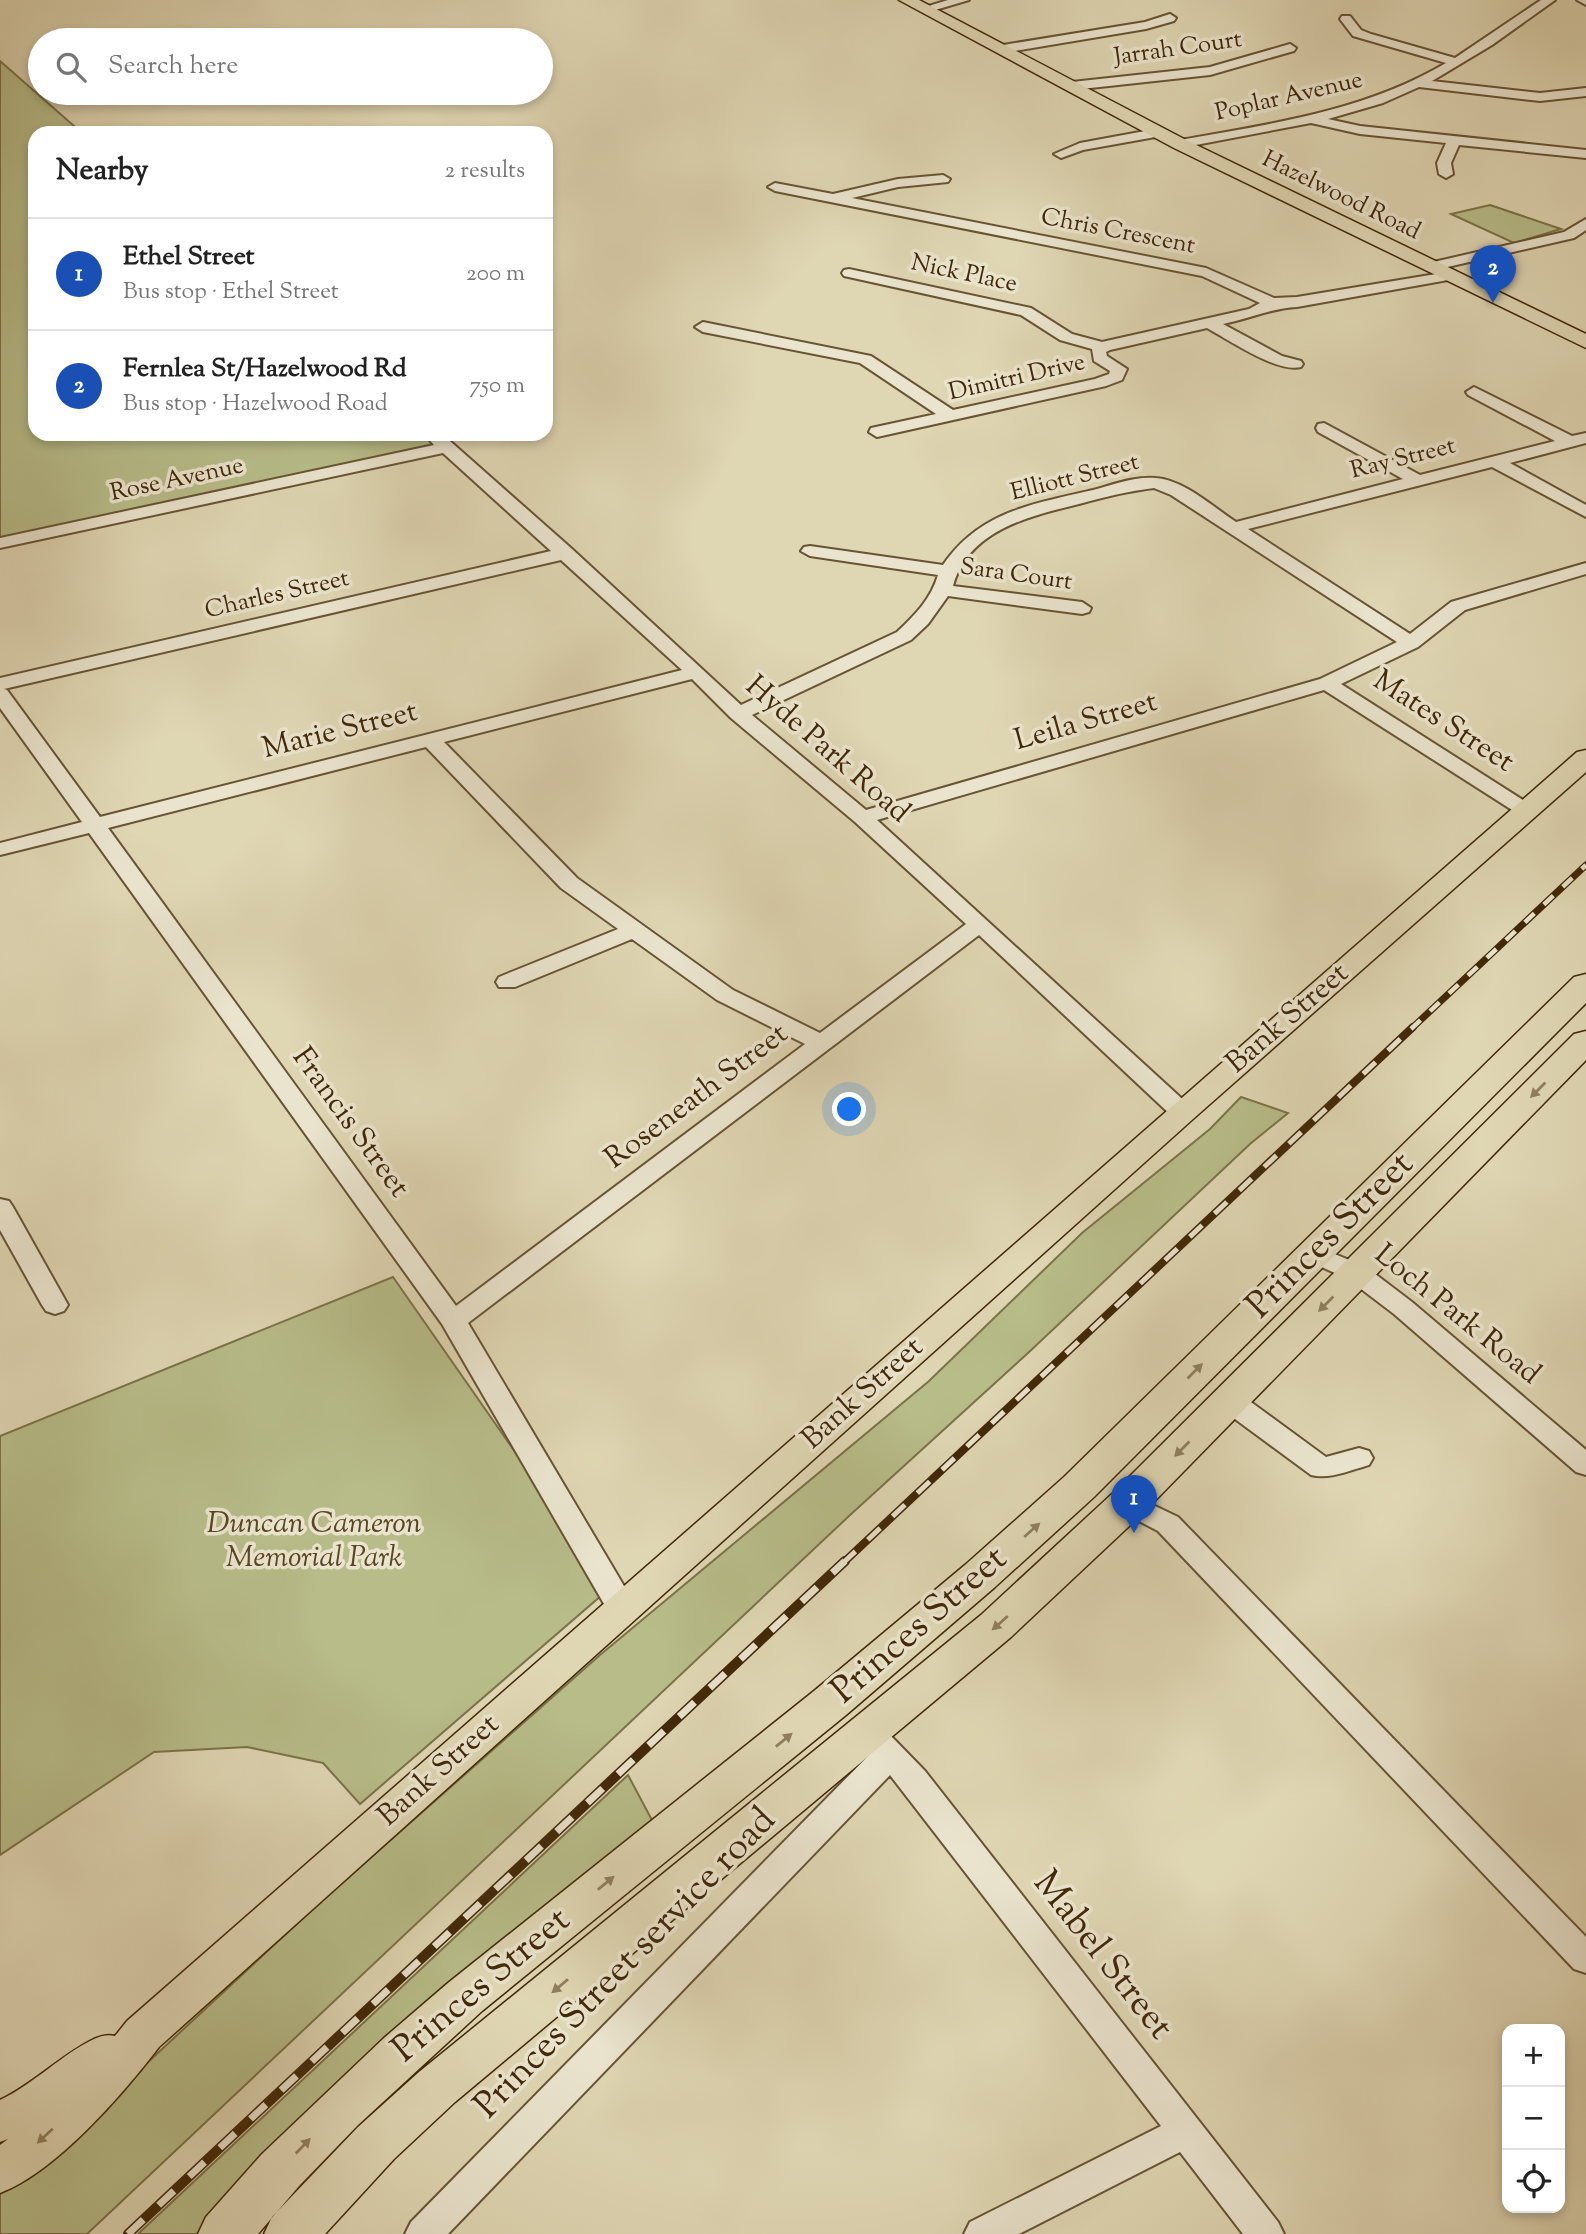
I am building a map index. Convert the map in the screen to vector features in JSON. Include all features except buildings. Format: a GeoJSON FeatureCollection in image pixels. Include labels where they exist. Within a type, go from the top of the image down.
{"type":"FeatureCollection","features":[{"type":"Feature","properties":{"kind":"highway","name":"Princes Street"},"geometry":{"type":"LineString","coordinates":[[225,2234],[258,2192],[348,2101],[466,1997],[830,1703],[980,1576],[1079,1487],[1586,984]]}},
{"type":"Feature","properties":{"kind":"highway","name":"Princes Street"},"geometry":{"type":"LineString","coordinates":[[292,2234],[376,2143],[437,2087],[879,1744],[996,1626],[1128,1503],[1586,1041]]}},
{"type":"Feature","properties":{"kind":"highway"},"geometry":{"type":"LineString","coordinates":[[830,1703],[879,1744]]}},
{"type":"Feature","properties":{"kind":"main road","name":"Hazelwood Road"},"geometry":{"type":"LineString","coordinates":[[916,4],[1156,133],[1586,342]]}},
{"type":"Feature","properties":{"kind":"main road","name":"Bank Street"},"geometry":{"type":"LineString","coordinates":[[0,2172],[25,2154],[119,2066],[143,2034],[1182,1112],[1586,758]]}},
{"type":"Feature","properties":{"kind":"main road","name":"Bank Street"},"geometry":{"type":"LineString","coordinates":[[0,2122],[37,2104],[100,2058],[143,2034]]}},
{"type":"Feature","properties":{"kind":"main road"},"geometry":{"type":"LineString","coordinates":[[217,2234],[258,2192]]}},
{"type":"Feature","properties":{"kind":"street"},"geometry":{"type":"LineString","coordinates":[[916,4],[952,0]]}},
{"type":"Feature","properties":{"kind":"street"},"geometry":{"type":"LineString","coordinates":[[916,4],[963,0]]}},
{"type":"Feature","properties":{"kind":"street","name":"Poplar Avenue"},"geometry":{"type":"LineString","coordinates":[[1180,145],[1311,120],[1379,100],[1490,43],[1549,0]]}},
{"type":"Feature","properties":{"kind":"street"},"geometry":{"type":"LineString","coordinates":[[1003,49],[1146,25],[1170,18]]}},
{"type":"Feature","properties":{"kind":"street"},"geometry":{"type":"LineString","coordinates":[[1346,19],[1357,33],[1367,37],[1455,62]]}},
{"type":"Feature","properties":{"kind":"street","name":"Jarrah Court"},"geometry":{"type":"LineString","coordinates":[[1074,87],[1215,71],[1264,59],[1290,48]]}},
{"type":"Feature","properties":{"kind":"street"},"geometry":{"type":"LineString","coordinates":[[1416,83],[1540,97],[1586,92]]}},
{"type":"Feature","properties":{"kind":"street"},"geometry":{"type":"LineString","coordinates":[[1311,120],[1360,130]]}},
{"type":"Feature","properties":{"kind":"street"},"geometry":{"type":"LineString","coordinates":[[1294,123],[1586,154]]}},
{"type":"Feature","properties":{"kind":"street"},"geometry":{"type":"LineString","coordinates":[[1062,154],[1080,147],[1156,133]]}},
{"type":"Feature","properties":{"kind":"street"},"geometry":{"type":"LineString","coordinates":[[1446,174],[1444,163],[1454,141]]}},
{"type":"Feature","properties":{"kind":"street"},"geometry":{"type":"LineString","coordinates":[[834,198],[898,183],[943,179]]}},
{"type":"Feature","properties":{"kind":"street","name":"Chris Crescent"},"geometry":{"type":"LineString","coordinates":[[775,187],[1206,272],[1272,303],[1297,302],[1448,276]]}},
{"type":"Feature","properties":{"kind":"street"},"geometry":{"type":"LineString","coordinates":[[1430,267],[1569,235],[1586,223]]}},
{"type":"Feature","properties":{"kind":"street"},"geometry":{"type":"LineString","coordinates":[[1569,235],[1586,243]]}},
{"type":"Feature","properties":{"kind":"street","name":"Nick Place"},"geometry":{"type":"LineString","coordinates":[[849,272],[1026,311],[1066,337],[1103,347]]}},
{"type":"Feature","properties":{"kind":"street","name":"Dimitri Drive"},"geometry":{"type":"LineString","coordinates":[[877,432],[1116,377],[1119,369],[1100,358],[1098,351],[1103,347],[1254,313],[1272,303]]}},
{"type":"Feature","properties":{"kind":"street"},"geometry":{"type":"LineString","coordinates":[[1209,323],[1276,359],[1294,364]]}},
{"type":"Feature","properties":{"kind":"street"},"geometry":{"type":"LineString","coordinates":[[703,327],[865,359],[950,416]]}},
{"type":"Feature","properties":{"kind":"street"},"geometry":{"type":"LineString","coordinates":[[1474,392],[1578,440]]}},
{"type":"Feature","properties":{"kind":"street"},"geometry":{"type":"LineString","coordinates":[[1324,428],[1417,480]]}},
{"type":"Feature","properties":{"kind":"street","name":"Ray Street"},"geometry":{"type":"LineString","coordinates":[[1232,528],[1578,440]]}},
{"type":"Feature","properties":{"kind":"street","name":"Hyde Park Road"},"geometry":{"type":"LineString","coordinates":[[440,441],[695,671],[738,714],[862,818],[980,924],[1182,1112]]}},
{"type":"Feature","properties":{"kind":"street","name":"Rose Avenue"},"geometry":{"type":"LineString","coordinates":[[0,543],[446,447]]}},
{"type":"Feature","properties":{"kind":"street"},"geometry":{"type":"LineString","coordinates":[[1496,461],[1586,512]]}},
{"type":"Feature","properties":{"kind":"street","name":"Elliott Street"},"geometry":{"type":"LineString","coordinates":[[738,714],[904,636],[921,620],[943,590],[948,571],[974,538],[993,526],[1027,511],[1134,485],[1156,483],[1177,491],[1411,643]]}},
{"type":"Feature","properties":{"kind":"street"},"geometry":{"type":"LineString","coordinates":[[810,551],[948,571]]}},
{"type":"Feature","properties":{"kind":"street","name":"Charles Street"},"geometry":{"type":"LineString","coordinates":[[0,684],[566,554]]}},
{"type":"Feature","properties":{"kind":"street","name":"Leila Street"},"geometry":{"type":"LineString","coordinates":[[862,818],[1327,682],[1411,643],[1458,606],[1586,568]]}},
{"type":"Feature","properties":{"kind":"street","name":"Sara Court"},"geometry":{"type":"LineString","coordinates":[[943,590],[1082,608]]}},
{"type":"Feature","properties":{"kind":"street","name":"Marie Street"},"geometry":{"type":"LineString","coordinates":[[0,849],[695,671]]}},
{"type":"Feature","properties":{"kind":"street","name":"Mates Street"},"geometry":{"type":"LineString","coordinates":[[1327,682],[1527,811]]}},
{"type":"Feature","properties":{"kind":"street","name":"Francis Street"},"geometry":{"type":"LineString","coordinates":[[0,694],[453,1321],[622,1608]]}},
{"type":"Feature","properties":{"kind":"street"},"geometry":{"type":"LineString","coordinates":[[430,739],[569,883],[725,995],[821,1043]]}},
{"type":"Feature","properties":{"kind":"street","name":"Roseneath Street"},"geometry":{"type":"LineString","coordinates":[[453,1321],[980,924]]}},
{"type":"Feature","properties":{"kind":"street"},"geometry":{"type":"LineString","coordinates":[[508,982],[635,930]]}},
{"type":"Feature","properties":{"kind":"street"},"geometry":{"type":"LineString","coordinates":[[0,1207],[55,1306]]}},
{"type":"Feature","properties":{"kind":"street","name":"Loch Park Road"},"geometry":{"type":"LineString","coordinates":[[1313,1253],[1357,1273],[1403,1308],[1586,1465]]}},
{"type":"Feature","properties":{"kind":"street"},"geometry":{"type":"LineString","coordinates":[[1230,1401],[1321,1468],[1359,1458]]}},
{"type":"Feature","properties":{"kind":"street"},"geometry":{"type":"LineString","coordinates":[[1128,1503],[1168,1524],[1586,1959]]}},
{"type":"Feature","properties":{"kind":"street","name":"Mabel Street"},"geometry":{"type":"LineString","coordinates":[[879,1744],[922,1791],[1265,2234]]}},
{"type":"Feature","properties":{"kind":"street","name":"Princes Street service road"},"geometry":{"type":"LineString","coordinates":[[424,2234],[879,1744]]}},
{"type":"Feature","properties":{"kind":"street"},"geometry":{"type":"LineString","coordinates":[[983,2234],[1184,2132]]}},
{"type":"Feature","properties":{"kind":"green space"},"geometry":{"type":"Polygon","coordinates":[[[0,61],[28,86],[28,105],[50,105],[74,126],[28,126],[28,441],[437,441],[443,447],[0,542],[0,61]]]}},
{"type":"Feature","properties":{"kind":"green space"},"geometry":{"type":"Polygon","coordinates":[[[1490,205],[1561,229],[1514,243],[1451,214],[1490,205]]]}},
{"type":"Feature","properties":{"kind":"green space"},"geometry":{"type":"Polygon","coordinates":[[[1241,1097],[1288,1113],[1250,1144],[1028,1353],[849,1516],[87,2234],[0,2234],[0,2194],[47,2156],[315,1907],[600,1655],[929,1381],[1082,1233],[1210,1129],[1241,1097]]]}},
{"type":"Feature","properties":{"kind":"green space","name":"Duncan Cameron Memorial Park"},"geometry":{"type":"Polygon","coordinates":[[[393,1277],[610,1588],[360,1804],[323,1763],[247,1747],[154,1752],[0,1855],[0,1436],[393,1277]]]}},
{"type":"Feature","properties":{"kind":"green space"},"geometry":{"type":"Polygon","coordinates":[[[628,1775],[653,1822],[251,2169],[197,2234],[138,2234],[628,1775]]]}},
{"type":"Feature","properties":{"kind":"railway"},"geometry":{"type":"LineString","coordinates":[[1411,1029],[1586,865]]}},
{"type":"Feature","properties":{"kind":"railway"},"geometry":{"type":"LineString","coordinates":[[843,1563],[1413,1027]]}},
{"type":"Feature","properties":{"kind":"railway"},"geometry":{"type":"LineString","coordinates":[[128,2234],[845,1561]]}},
{"type":"Feature","properties":{"kind":"place","name":"Fernlea St/Hazelwood Rd"},"geometry":{"type":"Point","coordinates":[1493,303]}},
{"type":"Feature","properties":{"kind":"place","name":"Ethel Street"},"geometry":{"type":"Point","coordinates":[1134,1533]}}]}
